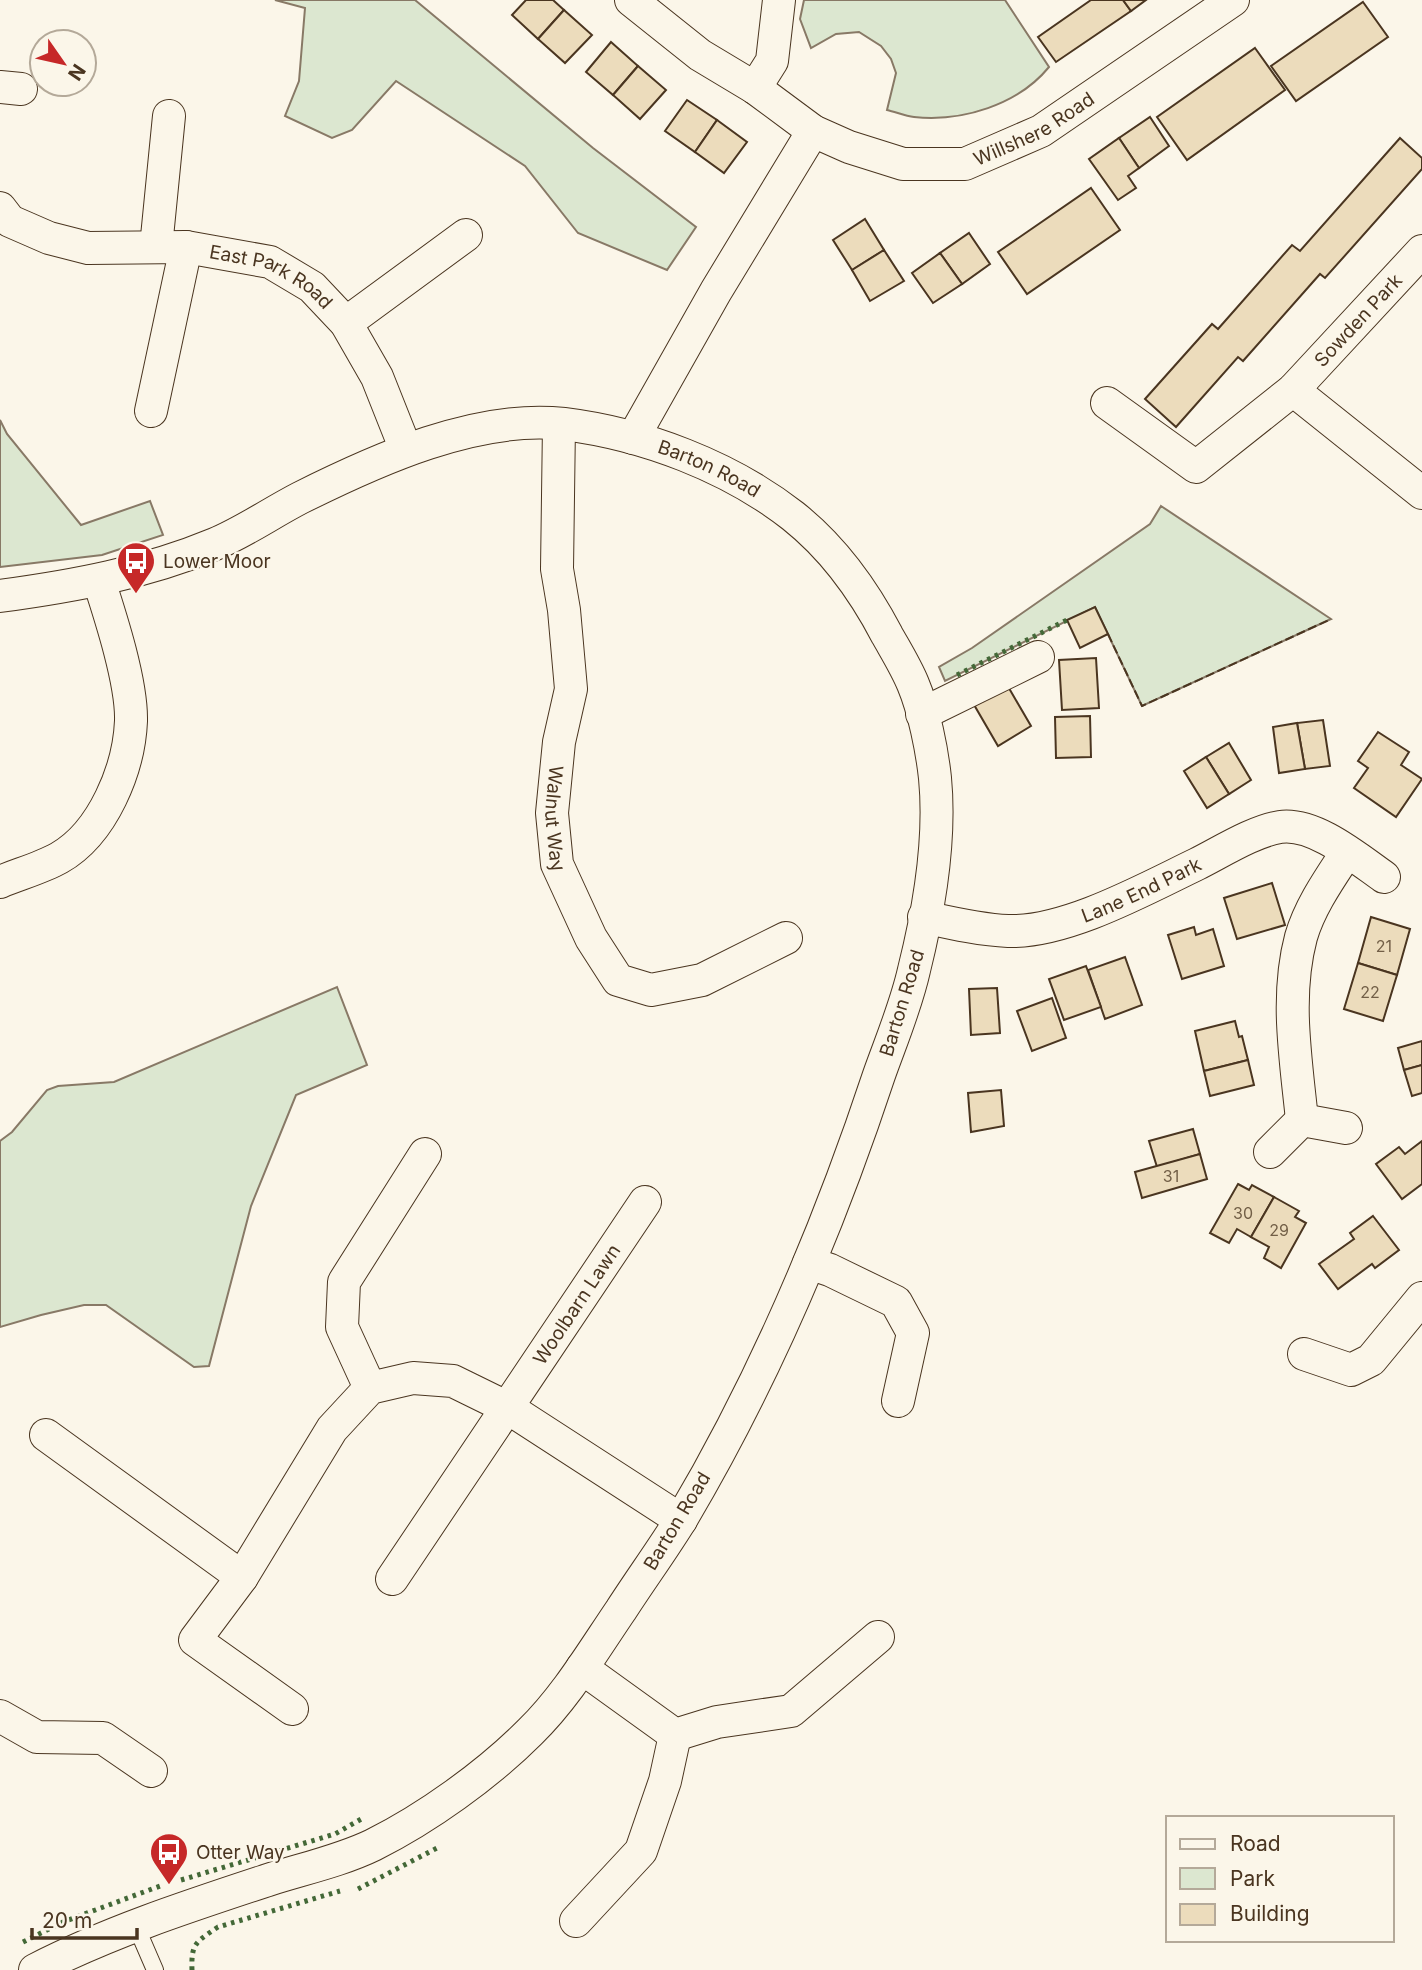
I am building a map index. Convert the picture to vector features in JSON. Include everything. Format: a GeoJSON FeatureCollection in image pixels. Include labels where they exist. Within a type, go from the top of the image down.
{"type":"FeatureCollection","features":[{"type":"Feature","properties":{"kind":"street","name":"Willshere Road"},"geometry":{"type":"LineString","coordinates":[[631,0],[700,55],[755,88],[813,131],[849,147],[903,164],[965,164],[1041,131],[1233,0]]}},
{"type":"Feature","properties":{"kind":"street"},"geometry":{"type":"LineString","coordinates":[[755,88],[772,61],[779,0]]}},
{"type":"Feature","properties":{"kind":"street","name":"East Park Road"},"geometry":{"type":"LineString","coordinates":[[151,411],[171,247],[169,116]]}},
{"type":"Feature","properties":{"kind":"street"},"geometry":{"type":"LineString","coordinates":[[633,438],[716,291],[813,131]]}},
{"type":"Feature","properties":{"kind":"street","name":"East Park Road"},"geometry":{"type":"LineString","coordinates":[[0,208],[10,221],[49,238],[88,248],[171,247],[270,262],[312,287],[345,323],[377,377],[406,450]]}},
{"type":"Feature","properties":{"kind":"street","name":"East Park Road"},"geometry":{"type":"LineString","coordinates":[[345,323],[466,235]]}},
{"type":"Feature","properties":{"kind":"street","name":"Sowden Park"},"geometry":{"type":"LineString","coordinates":[[1107,404],[1196,467],[1293,390],[1422,251]]}},
{"type":"Feature","properties":{"kind":"street"},"geometry":{"type":"LineString","coordinates":[[1293,390],[1422,493]]}},
{"type":"Feature","properties":{"kind":"street","name":"Barton Road"},"geometry":{"type":"LineString","coordinates":[[0,596],[99,581],[148,569],[221,542],[301,498],[406,450],[462,433],[513,425],[559,424],[633,438],[695,460],[748,486],[796,518],[838,562],[872,607],[915,686],[935,776],[937,842],[914,974],[854,1153],[779,1334],[681,1520],[582,1668],[533,1730],[481,1775],[419,1819],[368,1848],[136,1926],[73,1951],[35,1970]]}},
{"type":"Feature","properties":{"kind":"street","name":"Walnut Way"},"geometry":{"type":"LineString","coordinates":[[559,424],[557,569],[565,610],[571,689],[559,742],[552,813],[557,864],[591,938],[618,980],[651,990],[702,980],[786,938]]}},
{"type":"Feature","properties":{"kind":"street"},"geometry":{"type":"LineString","coordinates":[[0,882],[60,857],[88,833],[109,804],[123,765],[131,721],[126,682],[99,581]]}},
{"type":"Feature","properties":{"kind":"street"},"geometry":{"type":"LineString","coordinates":[[922,714],[1038,657]]}},
{"type":"Feature","properties":{"kind":"street","name":"Lane End Park"},"geometry":{"type":"LineString","coordinates":[[924,917],[1009,932],[1064,925],[1250,838],[1280,827],[1309,830],[1384,877]]}},
{"type":"Feature","properties":{"kind":"street"},"geometry":{"type":"LineString","coordinates":[[1270,1152],[1302,1120],[1292,1000],[1301,937],[1323,888],[1347,852]]}},
{"type":"Feature","properties":{"kind":"street"},"geometry":{"type":"LineString","coordinates":[[1302,1120],[1346,1128]]}},
{"type":"Feature","properties":{"kind":"street"},"geometry":{"type":"LineString","coordinates":[[370,1388],[342,1327],[344,1282],[425,1154]]}},
{"type":"Feature","properties":{"kind":"street","name":"Woolbarn Lawn"},"geometry":{"type":"LineString","coordinates":[[392,1579],[645,1202]]}},
{"type":"Feature","properties":{"kind":"street"},"geometry":{"type":"LineString","coordinates":[[809,1263],[830,1270],[896,1302],[913,1332],[898,1401]]}},
{"type":"Feature","properties":{"kind":"street"},"geometry":{"type":"LineString","coordinates":[[1304,1354],[1351,1370],[1371,1360],[1422,1298]]}},
{"type":"Feature","properties":{"kind":"street"},"geometry":{"type":"LineString","coordinates":[[292,1709],[195,1640],[242,1577],[332,1429],[370,1388],[413,1378],[453,1381],[508,1408],[681,1520]]}},
{"type":"Feature","properties":{"kind":"street"},"geometry":{"type":"LineString","coordinates":[[46,1435],[242,1577]]}},
{"type":"Feature","properties":{"kind":"street"},"geometry":{"type":"LineString","coordinates":[[675,1735],[717,1722],[791,1712],[878,1637]]}},
{"type":"Feature","properties":{"kind":"street"},"geometry":{"type":"LineString","coordinates":[[582,1668],[675,1735]]}},
{"type":"Feature","properties":{"kind":"street"},"geometry":{"type":"LineString","coordinates":[[0,1716],[37,1737],[103,1738],[151,1771]]}},
{"type":"Feature","properties":{"kind":"street"},"geometry":{"type":"LineString","coordinates":[[576,1921],[641,1851],[665,1781],[675,1735]]}},
{"type":"Feature","properties":{"kind":"lane"},"geometry":{"type":"LineString","coordinates":[[136,1926],[155,1970]]}},
{"type":"Feature","properties":{"kind":"green space"},"geometry":{"type":"Polygon","coordinates":[[[275,0],[415,0],[593,148],[696,227],[667,270],[578,233],[525,166],[396,81],[352,130],[332,138],[285,116],[299,81],[305,8],[275,0]]]}},
{"type":"Feature","properties":{"kind":"green space"},"geometry":{"type":"Polygon","coordinates":[[[804,0],[1005,0],[1049,67],[1022,92],[988,108],[951,117],[904,115],[887,110],[896,73],[891,59],[881,46],[859,32],[836,34],[811,48],[800,19],[804,0]]]}},
{"type":"Feature","properties":{"kind":"green space"},"geometry":{"type":"Polygon","coordinates":[[[0,420],[7,434],[81,525],[150,501],[163,535],[102,555],[0,567],[0,420]]]}},
{"type":"Feature","properties":{"kind":"green space"},"geometry":{"type":"Polygon","coordinates":[[[1161,506],[1331,619],[1142,706],[1095,607],[945,681],[939,667],[972,648],[1150,524],[1161,506]]]}},
{"type":"Feature","properties":{"kind":"green space"},"geometry":{"type":"Polygon","coordinates":[[[337,987],[367,1065],[296,1095],[251,1206],[209,1366],[194,1367],[106,1305],[84,1305],[0,1327],[0,1141],[12,1132],[47,1090],[58,1086],[114,1082],[337,987]]]}},
{"type":"Feature","properties":{"kind":"building"},"geometry":{"type":"Polygon","coordinates":[[[526,0],[553,0],[564,10],[538,39],[512,15],[526,0]]]}},
{"type":"Feature","properties":{"kind":"building"},"geometry":{"type":"Polygon","coordinates":[[[1091,0],[1123,0],[1131,11],[1056,62],[1038,37],[1091,0]]]}},
{"type":"Feature","properties":{"kind":"building"},"geometry":{"type":"Polygon","coordinates":[[[1123,0],[1146,0],[1131,11],[1123,0]]]}},
{"type":"Feature","properties":{"kind":"building"},"geometry":{"type":"Polygon","coordinates":[[[1363,2],[1388,37],[1296,101],[1271,66],[1363,2]]]}},
{"type":"Feature","properties":{"kind":"building"},"geometry":{"type":"Polygon","coordinates":[[[564,10],[592,35],[565,63],[538,39],[564,10]]]}},
{"type":"Feature","properties":{"kind":"building"},"geometry":{"type":"Polygon","coordinates":[[[611,42],[638,66],[613,95],[586,72],[611,42]]]}},
{"type":"Feature","properties":{"kind":"building"},"geometry":{"type":"Polygon","coordinates":[[[1255,48],[1285,90],[1187,160],[1157,117],[1255,48]]]}},
{"type":"Feature","properties":{"kind":"building"},"geometry":{"type":"Polygon","coordinates":[[[638,66],[666,90],[640,119],[613,95],[638,66]]]}},
{"type":"Feature","properties":{"kind":"building"},"geometry":{"type":"Polygon","coordinates":[[[687,100],[717,120],[695,152],[665,131],[687,100]]]}},
{"type":"Feature","properties":{"kind":"building"},"geometry":{"type":"Polygon","coordinates":[[[1150,117],[1169,146],[1139,168],[1119,138],[1150,117]]]}},
{"type":"Feature","properties":{"kind":"building"},"geometry":{"type":"Polygon","coordinates":[[[717,120],[747,142],[724,173],[695,152],[717,120]]]}},
{"type":"Feature","properties":{"kind":"building"},"geometry":{"type":"Polygon","coordinates":[[[1119,138],[1139,168],[1128,176],[1136,188],[1118,200],[1089,159],[1119,138]]]}},
{"type":"Feature","properties":{"kind":"building"},"geometry":{"type":"Polygon","coordinates":[[[1400,138],[1422,158],[1422,169],[1325,278],[1320,274],[1243,361],[1238,357],[1176,427],[1145,399],[1212,324],[1218,329],[1292,245],[1300,251],[1400,138]]]}},
{"type":"Feature","properties":{"kind":"building"},"geometry":{"type":"Polygon","coordinates":[[[1091,188],[1120,230],[1027,294],[998,252],[1091,188]]]}},
{"type":"Feature","properties":{"kind":"building"},"geometry":{"type":"Polygon","coordinates":[[[865,219],[884,250],[852,270],[833,240],[865,219]]]}},
{"type":"Feature","properties":{"kind":"building"},"geometry":{"type":"Polygon","coordinates":[[[969,233],[990,264],[962,284],[940,253],[969,233]]]}},
{"type":"Feature","properties":{"kind":"building"},"geometry":{"type":"Polygon","coordinates":[[[884,250],[904,281],[870,301],[852,270],[884,250]]]}},
{"type":"Feature","properties":{"kind":"building"},"geometry":{"type":"Polygon","coordinates":[[[940,253],[962,284],[933,303],[912,273],[940,253]]]}},
{"type":"Feature","properties":{"kind":"building"},"geometry":{"type":"Polygon","coordinates":[[[1095,607],[1108,634],[1080,648],[1067,620],[1095,607]]]}},
{"type":"Feature","properties":{"kind":"building"},"geometry":{"type":"Polygon","coordinates":[[[1096,658],[1099,708],[1062,710],[1059,660],[1096,658]]]}},
{"type":"Feature","properties":{"kind":"building"},"geometry":{"type":"Polygon","coordinates":[[[1006,683],[1031,726],[998,746],[973,703],[1006,683]]]}},
{"type":"Feature","properties":{"kind":"building"},"geometry":{"type":"Polygon","coordinates":[[[1090,716],[1091,757],[1056,758],[1055,717],[1090,716]]]}},
{"type":"Feature","properties":{"kind":"building"},"geometry":{"type":"Polygon","coordinates":[[[1323,720],[1330,766],[1305,769],[1297,723],[1323,720]]]}},
{"type":"Feature","properties":{"kind":"building"},"geometry":{"type":"Polygon","coordinates":[[[1297,723],[1305,769],[1279,773],[1273,727],[1297,723]]]}},
{"type":"Feature","properties":{"kind":"building"},"geometry":{"type":"Polygon","coordinates":[[[1378,732],[1409,752],[1401,765],[1422,779],[1396,817],[1354,788],[1368,768],[1358,761],[1378,732]]]}},
{"type":"Feature","properties":{"kind":"building"},"geometry":{"type":"Polygon","coordinates":[[[1229,743],[1251,780],[1229,794],[1206,757],[1229,743]]]}},
{"type":"Feature","properties":{"kind":"building"},"geometry":{"type":"Polygon","coordinates":[[[1206,757],[1229,794],[1207,808],[1184,771],[1206,757]]]}},
{"type":"Feature","properties":{"kind":"building"},"geometry":{"type":"Polygon","coordinates":[[[1272,883],[1285,925],[1237,939],[1224,898],[1272,883]]]}},
{"type":"Feature","properties":{"kind":"building"},"geometry":{"type":"Polygon","coordinates":[[[1371,917],[1410,929],[1397,975],[1358,963],[1371,917]]]}},
{"type":"Feature","properties":{"kind":"building"},"geometry":{"type":"Polygon","coordinates":[[[1194,927],[1196,935],[1213,929],[1224,966],[1182,979],[1168,935],[1194,927]]]}},
{"type":"Feature","properties":{"kind":"building"},"geometry":{"type":"Polygon","coordinates":[[[1125,957],[1142,1005],[1105,1019],[1088,970],[1125,957]]]}},
{"type":"Feature","properties":{"kind":"building"},"geometry":{"type":"Polygon","coordinates":[[[1358,963],[1397,975],[1383,1021],[1344,1009],[1358,963]]]}},
{"type":"Feature","properties":{"kind":"building"},"geometry":{"type":"Polygon","coordinates":[[[1086,966],[1101,1007],[1064,1020],[1049,979],[1086,966]]]}},
{"type":"Feature","properties":{"kind":"building"},"geometry":{"type":"Polygon","coordinates":[[[997,988],[1000,1033],[971,1035],[969,989],[997,988]]]}},
{"type":"Feature","properties":{"kind":"building"},"geometry":{"type":"Polygon","coordinates":[[[1052,998],[1066,1038],[1032,1051],[1017,1011],[1052,998]]]}},
{"type":"Feature","properties":{"kind":"building"},"geometry":{"type":"Polygon","coordinates":[[[1235,1021],[1248,1060],[1204,1071],[1195,1031],[1235,1021]]]}},
{"type":"Feature","properties":{"kind":"building"},"geometry":{"type":"Polygon","coordinates":[[[1422,1041],[1422,1065],[1404,1070],[1398,1048],[1422,1041]]]}},
{"type":"Feature","properties":{"kind":"building"},"geometry":{"type":"Polygon","coordinates":[[[1248,1060],[1254,1085],[1210,1096],[1204,1071],[1248,1060]]]}},
{"type":"Feature","properties":{"kind":"building"},"geometry":{"type":"Polygon","coordinates":[[[1422,1065],[1422,1093],[1412,1096],[1404,1070],[1422,1065]]]}},
{"type":"Feature","properties":{"kind":"building"},"geometry":{"type":"Polygon","coordinates":[[[1001,1090],[1004,1126],[971,1132],[968,1093],[1001,1090]]]}},
{"type":"Feature","properties":{"kind":"building"},"geometry":{"type":"Polygon","coordinates":[[[1193,1129],[1200,1154],[1157,1167],[1149,1141],[1193,1129]]]}},
{"type":"Feature","properties":{"kind":"building"},"geometry":{"type":"Polygon","coordinates":[[[1422,1141],[1422,1184],[1402,1199],[1376,1164],[1399,1147],[1405,1154],[1422,1141]]]}},
{"type":"Feature","properties":{"kind":"building"},"geometry":{"type":"Polygon","coordinates":[[[1200,1154],[1207,1179],[1142,1198],[1135,1172],[1200,1154]]]}},
{"type":"Feature","properties":{"kind":"building"},"geometry":{"type":"Polygon","coordinates":[[[1238,1184],[1249,1190],[1252,1185],[1274,1197],[1251,1237],[1237,1229],[1229,1243],[1210,1233],[1238,1184]]]}},
{"type":"Feature","properties":{"kind":"building"},"geometry":{"type":"Polygon","coordinates":[[[1274,1197],[1299,1211],[1295,1217],[1306,1223],[1281,1268],[1264,1258],[1269,1247],[1251,1237],[1274,1197]]]}},
{"type":"Feature","properties":{"kind":"building"},"geometry":{"type":"Polygon","coordinates":[[[1373,1216],[1399,1250],[1375,1268],[1372,1264],[1338,1289],[1319,1264],[1354,1239],[1350,1233],[1373,1216]]]}},
{"type":"Feature","properties":{"kind":"hedge"},"geometry":{"type":"LineString","coordinates":[[957,675],[1067,620]]}},
{"type":"Feature","properties":{"kind":"hedge"},"geometry":{"type":"LineString","coordinates":[[181,1880],[335,1834],[363,1818]]}},
{"type":"Feature","properties":{"kind":"hedge"},"geometry":{"type":"LineString","coordinates":[[358,1889],[439,1847]]}},
{"type":"Feature","properties":{"kind":"hedge"},"geometry":{"type":"LineString","coordinates":[[23,1942],[63,1922],[160,1886]]}},
{"type":"Feature","properties":{"kind":"hedge"},"geometry":{"type":"LineString","coordinates":[[192,1970],[196,1944],[218,1927],[340,1891]]}},
{"type":"Feature","properties":{"kind":"fence"},"geometry":{"type":"LineString","coordinates":[[1108,634],[1142,706],[1331,619]]}},
{"type":"Feature","properties":{"kind":"place","name":"Lower Moor"},"geometry":{"type":"Point","coordinates":[136,595]}},
{"type":"Feature","properties":{"kind":"place","name":"Otter Way"},"geometry":{"type":"Point","coordinates":[169,1886]}}]}
